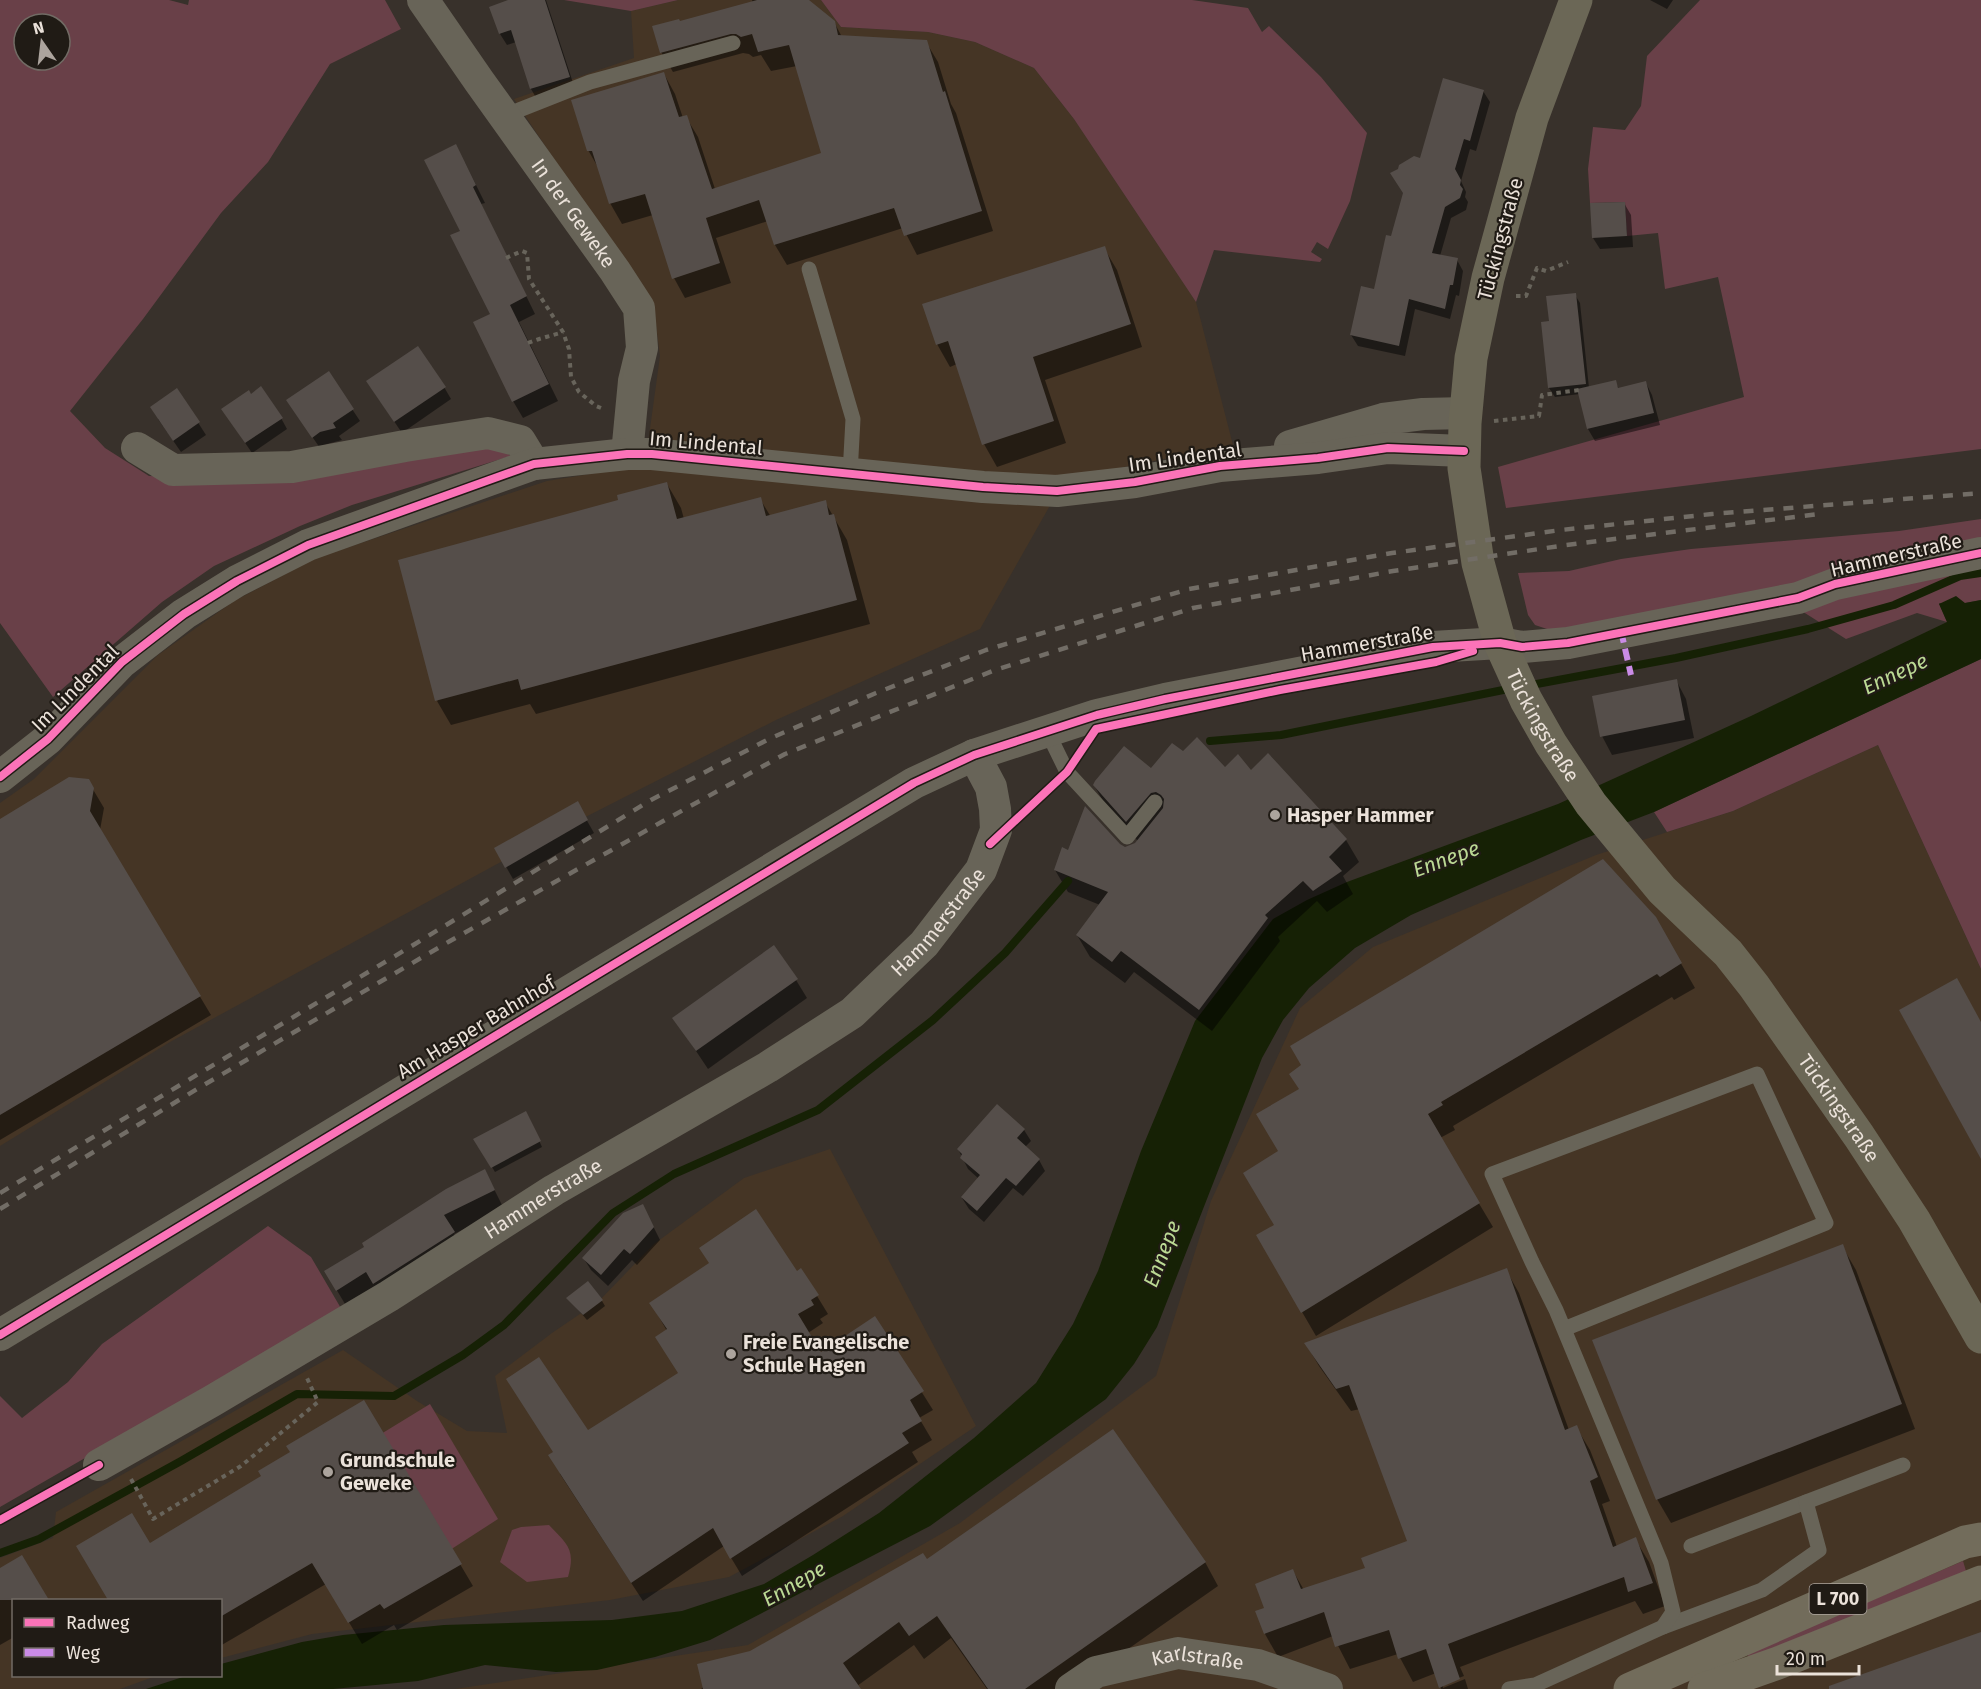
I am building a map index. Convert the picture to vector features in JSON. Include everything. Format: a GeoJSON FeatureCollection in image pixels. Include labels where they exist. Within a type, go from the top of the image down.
{"type":"FeatureCollection","features":[{"type":"Feature","properties":{"kind":"main road","name":"L 700"},"geometry":{"type":"LineString","coordinates":[[1630,1689],[1965,1542],[1981,1539]]}},
{"type":"Feature","properties":{"kind":"main road","name":"L 700"},"geometry":{"type":"LineString","coordinates":[[1704,1689],[1778,1663],[1981,1582]]}},
{"type":"Feature","properties":{"kind":"street","name":"In der Geweke"},"geometry":{"type":"LineString","coordinates":[[423,0],[639,308],[642,348],[634,381],[627,454]]}},
{"type":"Feature","properties":{"kind":"street","name":"Tückingstraße"},"geometry":{"type":"LineString","coordinates":[[1576,0],[1532,117],[1485,293],[1471,358],[1464,451],[1468,502],[1476,554],[1505,655],[1526,700],[1551,744],[1591,804],[1662,890],[1728,953],[1754,986],[1859,1136],[1914,1220],[1981,1337]]}},
{"type":"Feature","properties":{"kind":"street","name":"Im Lindental"},"geometry":{"type":"LineString","coordinates":[[0,777],[48,739],[122,662],[184,614],[237,581],[308,545],[534,464],[627,454],[673,456],[983,487],[1057,491],[1135,482],[1220,466],[1383,419],[1423,414],[1466,413]]}},
{"type":"Feature","properties":{"kind":"street"},"geometry":{"type":"LineString","coordinates":[[137,448],[173,470],[292,467],[488,433],[520,441],[534,464]]}},
{"type":"Feature","properties":{"kind":"street","name":"Im Lindental"},"geometry":{"type":"LineString","coordinates":[[1220,466],[1318,458],[1388,448],[1464,451]]}},
{"type":"Feature","properties":{"kind":"street","name":"Hammerstraße"},"geometry":{"type":"LineString","coordinates":[[99,1465],[389,1296],[555,1190],[768,1067],[852,1013],[924,944],[981,870],[996,830],[995,809],[991,788],[974,755],[1106,713],[1277,676],[1433,647],[1505,655],[1522,646],[1568,643],[1798,598],[1835,584],[1981,553]]}},
{"type":"Feature","properties":{"kind":"street","name":"Am Hasper Bahnhof"},"geometry":{"type":"LineString","coordinates":[[0,1335],[914,783],[974,755]]}},
{"type":"Feature","properties":{"kind":"street","name":"Karlstraße"},"geometry":{"type":"LineString","coordinates":[[1071,1689],[1096,1672],[1178,1653],[1258,1665],[1327,1689]]}},
{"type":"Feature","properties":{"kind":"lane"},"geometry":{"type":"LineString","coordinates":[[504,116],[590,82],[733,43]]}},
{"type":"Feature","properties":{"kind":"lane"},"geometry":{"type":"LineString","coordinates":[[809,269],[853,419],[849,474]]}},
{"type":"Feature","properties":{"kind":"lane"},"geometry":{"type":"LineString","coordinates":[[1047,731],[1067,772],[1127,837],[1155,802]]}},
{"type":"Feature","properties":{"kind":"lane"},"geometry":{"type":"LineString","coordinates":[[1564,1329],[1826,1223],[1757,1074],[1492,1174],[1564,1329],[1661,1563],[1674,1612],[1663,1627]]}},
{"type":"Feature","properties":{"kind":"lane"},"geometry":{"type":"LineString","coordinates":[[1690,1546],[1904,1465]]}},
{"type":"Feature","properties":{"kind":"lane"},"geometry":{"type":"LineString","coordinates":[[1509,1689],[1535,1685],[1663,1627],[1762,1590],[1818,1550],[1806,1503]]}},
{"type":"Feature","properties":{"kind":"path"},"geometry":{"type":"LineString","coordinates":[[506,258],[522,251],[527,253],[529,279],[563,332],[568,349],[571,377],[579,392],[596,406],[631,418]]}},
{"type":"Feature","properties":{"kind":"path"},"geometry":{"type":"LineString","coordinates":[[1485,293],[1526,296],[1537,268],[1546,271],[1568,262]]}},
{"type":"Feature","properties":{"kind":"path"},"geometry":{"type":"LineString","coordinates":[[528,343],[563,332]]}},
{"type":"Feature","properties":{"kind":"path"},"geometry":{"type":"LineString","coordinates":[[1501,420],[1539,416],[1542,395],[1579,390]]}},
{"type":"Feature","properties":{"kind":"path"},"geometry":{"type":"LineString","coordinates":[[138,1491],[153,1519],[241,1466],[318,1402],[305,1374]]}},
{"type":"Feature","properties":{"kind":"shaded area"},"geometry":{"type":"Polygon","coordinates":[[[0,0],[169,0],[188,5],[189,0],[385,0],[401,29],[330,64],[268,162],[221,213],[143,319],[70,411],[105,448],[149,476],[204,478],[488,441],[511,456],[352,505],[300,526],[214,566],[162,602],[53,697],[0,623],[0,0]]]}},
{"type":"Feature","properties":{"kind":"shaded area"},"geometry":{"type":"Polygon","coordinates":[[[564,0],[678,0],[631,11],[564,0]]]}},
{"type":"Feature","properties":{"kind":"shaded area"},"geometry":{"type":"Polygon","coordinates":[[[678,0],[821,0],[841,27],[928,32],[975,42],[1034,68],[1074,119],[1196,302],[1233,445],[1065,479],[980,629],[776,720],[556,832],[170,1042],[0,1146],[0,803],[34,779],[158,655],[234,601],[316,558],[547,481],[645,465],[660,356],[654,310],[514,99],[634,58],[631,11],[678,0]]]}},
{"type":"Feature","properties":{"kind":"shaded area"},"geometry":{"type":"Polygon","coordinates":[[[821,0],[1192,0],[1248,8],[1262,32],[1269,26],[1321,77],[1367,133],[1350,201],[1328,249],[1317,242],[1311,252],[1322,259],[1320,262],[1214,250],[1196,302],[1074,119],[1034,68],[975,42],[928,32],[841,27],[821,0]]]}},
{"type":"Feature","properties":{"kind":"shaded area"},"geometry":{"type":"Polygon","coordinates":[[[1700,0],[1981,0],[1981,449],[1506,508],[1498,467],[1744,397],[1718,277],[1665,289],[1658,233],[1627,236],[1625,202],[1590,203],[1588,169],[1593,127],[1625,130],[1641,106],[1647,56],[1700,0]]]}},
{"type":"Feature","properties":{"kind":"shaded area"},"geometry":{"type":"Polygon","coordinates":[[[1981,519],[1981,600],[1965,603],[1939,603],[1947,622],[1917,613],[1846,639],[1778,596],[1556,632],[1535,625],[1528,615],[1518,573],[1569,571],[1621,559],[1691,549],[1899,531],[1981,519]]]}},
{"type":"Feature","properties":{"kind":"shaded area"},"geometry":{"type":"Polygon","coordinates":[[[1981,659],[1981,969],[1878,745],[1733,811],[1667,832],[1654,812],[1981,659]]]}},
{"type":"Feature","properties":{"kind":"shaded area"},"geometry":{"type":"Polygon","coordinates":[[[1878,745],[1981,969],[1981,1689],[455,1689],[748,1645],[960,1523],[1156,1376],[1211,1201],[1300,1008],[1373,947],[1596,855],[1733,811],[1878,745]]]}},
{"type":"Feature","properties":{"kind":"shaded area"},"geometry":{"type":"Polygon","coordinates":[[[830,1149],[976,1426],[843,1516],[729,1577],[610,1600],[312,1634],[222,1658],[222,1599],[12,1599],[12,1677],[153,1677],[120,1689],[0,1689],[0,1558],[53,1538],[56,1512],[343,1350],[417,1401],[467,1431],[507,1433],[495,1376],[599,1301],[654,1244],[744,1178],[830,1149]]]}},
{"type":"Feature","properties":{"kind":"shaded area"},"geometry":{"type":"Polygon","coordinates":[[[268,1226],[311,1257],[342,1310],[0,1507],[0,1396],[22,1418],[68,1382],[102,1344],[268,1226]]]}},
{"type":"Feature","properties":{"kind":"shaded area"},"geometry":{"type":"Polygon","coordinates":[[[430,1404],[498,1519],[450,1550],[381,1434],[430,1404]]]}},
{"type":"Feature","properties":{"kind":"shaded area"},"geometry":{"type":"Polygon","coordinates":[[[549,1525],[565,1542],[570,1553],[568,1577],[527,1582],[500,1562],[512,1530],[549,1525]]]}},
{"type":"Feature","properties":{"kind":"shaded area"},"geometry":{"type":"Polygon","coordinates":[[[1963,1561],[1966,1571],[1748,1658],[1748,1653],[1963,1561]]]}},
{"type":"Feature","properties":{"kind":"water","name":"Ennepe"},"geometry":{"type":"Polygon","coordinates":[[[1956,596],[1965,603],[1981,600],[1981,659],[1654,812],[1581,840],[1411,915],[1355,948],[1309,988],[1283,1020],[1262,1058],[1157,1327],[1134,1364],[1106,1399],[930,1526],[710,1640],[655,1657],[597,1670],[556,1672],[485,1665],[418,1681],[333,1689],[146,1689],[183,1677],[222,1677],[222,1664],[302,1642],[343,1635],[444,1625],[612,1620],[682,1611],[764,1584],[813,1555],[879,1513],[974,1438],[1036,1383],[1073,1324],[1098,1271],[1141,1151],[1195,1021],[1273,919],[1347,882],[1558,804],[1751,716],[1947,622],[1939,604],[1956,596]]]}},
{"type":"Feature","properties":{"kind":"building"},"geometry":{"type":"Polygon","coordinates":[[[508,0],[545,0],[570,77],[530,89],[511,30],[499,34],[489,7],[508,0]]]}},
{"type":"Feature","properties":{"kind":"building"},"geometry":{"type":"Polygon","coordinates":[[[757,0],[809,0],[835,21],[838,35],[927,40],[982,211],[904,236],[894,208],[774,245],[759,200],[706,218],[720,263],[672,279],[645,194],[609,204],[592,151],[587,151],[571,100],[664,72],[679,117],[687,115],[712,189],[821,153],[789,45],[758,52],[752,34],[741,37],[731,34],[660,53],[652,26],[679,19],[680,21],[757,0]]]}},
{"type":"Feature","properties":{"kind":"building"},"geometry":{"type":"Polygon","coordinates":[[[1443,78],[1484,90],[1470,141],[1464,139],[1455,169],[1463,189],[1460,198],[1445,207],[1432,253],[1458,258],[1453,285],[1450,285],[1445,309],[1409,299],[1399,346],[1350,335],[1361,286],[1374,289],[1386,235],[1391,236],[1403,193],[1390,173],[1414,156],[1420,158],[1443,78]]]}},
{"type":"Feature","properties":{"kind":"building"},"geometry":{"type":"Polygon","coordinates":[[[456,144],[476,185],[473,187],[527,296],[510,305],[549,384],[512,402],[473,322],[490,314],[450,235],[460,231],[424,160],[456,144]]]}},
{"type":"Feature","properties":{"kind":"building"},"geometry":{"type":"Polygon","coordinates":[[[1625,202],[1627,236],[1592,238],[1590,203],[1625,202]]]}},
{"type":"Feature","properties":{"kind":"building"},"geometry":{"type":"Polygon","coordinates":[[[1105,246],[1131,324],[1033,357],[1054,421],[982,445],[948,341],[936,345],[922,304],[1105,246]]]}},
{"type":"Feature","properties":{"kind":"building"},"geometry":{"type":"Polygon","coordinates":[[[1576,293],[1586,384],[1548,388],[1541,322],[1549,321],[1546,296],[1576,293]]]}},
{"type":"Feature","properties":{"kind":"building"},"geometry":{"type":"Polygon","coordinates":[[[418,346],[446,387],[394,422],[366,381],[418,346]]]}},
{"type":"Feature","properties":{"kind":"building"},"geometry":{"type":"Polygon","coordinates":[[[329,371],[354,409],[333,423],[336,428],[320,432],[312,438],[286,400],[329,371]]]}},
{"type":"Feature","properties":{"kind":"building"},"geometry":{"type":"Polygon","coordinates":[[[1616,380],[1618,388],[1646,381],[1654,413],[1587,429],[1577,389],[1616,380]]]}},
{"type":"Feature","properties":{"kind":"building"},"geometry":{"type":"Polygon","coordinates":[[[261,386],[283,418],[245,443],[221,409],[249,390],[251,394],[261,386]]]}},
{"type":"Feature","properties":{"kind":"building"},"geometry":{"type":"Polygon","coordinates":[[[177,388],[200,422],[173,441],[150,407],[177,388]]]}},
{"type":"Feature","properties":{"kind":"building"},"geometry":{"type":"Polygon","coordinates":[[[667,482],[677,519],[761,497],[766,516],[826,500],[829,515],[834,514],[857,600],[521,690],[518,679],[435,701],[398,560],[618,500],[617,495],[667,482]]]}},
{"type":"Feature","properties":{"kind":"building"},"geometry":{"type":"Polygon","coordinates":[[[1677,679],[1685,720],[1600,737],[1592,696],[1677,679]]]}},
{"type":"Feature","properties":{"kind":"building"},"geometry":{"type":"Polygon","coordinates":[[[1197,737],[1225,767],[1238,754],[1251,770],[1268,753],[1347,839],[1329,857],[1342,871],[1313,891],[1303,881],[1265,915],[1268,918],[1199,1010],[1121,951],[1112,962],[1076,935],[1108,892],[1054,870],[1062,847],[1068,850],[1085,806],[1125,847],[1135,843],[1163,808],[1164,799],[1161,795],[1156,792],[1151,793],[1126,822],[1093,785],[1124,746],[1151,768],[1172,743],[1183,751],[1197,737]]]}},
{"type":"Feature","properties":{"kind":"building"},"geometry":{"type":"Polygon","coordinates":[[[69,777],[89,779],[94,788],[90,811],[201,996],[0,1115],[0,819],[69,777]]]}},
{"type":"Feature","properties":{"kind":"building"},"geometry":{"type":"Polygon","coordinates":[[[578,801],[588,820],[505,868],[494,848],[578,801]]]}},
{"type":"Feature","properties":{"kind":"building"},"geometry":{"type":"Polygon","coordinates":[[[1603,859],[1656,917],[1682,963],[1660,977],[1657,974],[1441,1102],[1443,1105],[1428,1114],[1480,1203],[1301,1313],[1256,1235],[1274,1225],[1243,1173],[1278,1151],[1256,1114],[1299,1089],[1289,1074],[1301,1065],[1290,1046],[1603,859]]]}},
{"type":"Feature","properties":{"kind":"building"},"geometry":{"type":"Polygon","coordinates":[[[774,945],[798,979],[696,1051],[672,1018],[774,945]]]}},
{"type":"Feature","properties":{"kind":"building"},"geometry":{"type":"Polygon","coordinates":[[[1957,978],[1981,1022],[1981,1159],[1899,1010],[1957,978]]]}},
{"type":"Feature","properties":{"kind":"building"},"geometry":{"type":"Polygon","coordinates":[[[997,1104],[1025,1129],[1017,1138],[1040,1159],[1016,1186],[1006,1178],[977,1211],[961,1197],[980,1175],[960,1158],[962,1154],[957,1149],[997,1104]]]}},
{"type":"Feature","properties":{"kind":"building"},"geometry":{"type":"Polygon","coordinates":[[[526,1111],[541,1141],[491,1168],[473,1139],[526,1111]]]}},
{"type":"Feature","properties":{"kind":"building"},"geometry":{"type":"Polygon","coordinates":[[[485,1169],[495,1190],[444,1215],[455,1232],[373,1284],[366,1272],[336,1291],[324,1271],[364,1247],[362,1243],[446,1189],[485,1169]]]}},
{"type":"Feature","properties":{"kind":"building"},"geometry":{"type":"Polygon","coordinates":[[[643,1204],[654,1227],[630,1254],[624,1249],[601,1275],[582,1258],[623,1213],[643,1204]]]}},
{"type":"Feature","properties":{"kind":"building"},"geometry":{"type":"Polygon","coordinates":[[[756,1209],[797,1271],[801,1268],[819,1295],[811,1300],[814,1305],[798,1314],[821,1352],[875,1316],[924,1391],[910,1400],[922,1421],[902,1433],[909,1443],[730,1559],[713,1528],[631,1583],[548,1455],[553,1452],[506,1379],[539,1357],[588,1430],[678,1373],[655,1337],[667,1329],[649,1303],[709,1263],[699,1248],[756,1209]]]}},
{"type":"Feature","properties":{"kind":"building"},"geometry":{"type":"Polygon","coordinates":[[[1843,1244],[1902,1404],[1656,1500],[1592,1340],[1843,1244]]]}},
{"type":"Feature","properties":{"kind":"building"},"geometry":{"type":"Polygon","coordinates":[[[1507,1268],[1565,1430],[1577,1425],[1598,1477],[1590,1481],[1613,1547],[1636,1537],[1653,1583],[1628,1592],[1624,1577],[1448,1644],[1460,1679],[1439,1688],[1426,1649],[1398,1659],[1389,1630],[1335,1647],[1324,1612],[1264,1634],[1255,1611],[1264,1608],[1255,1584],[1293,1569],[1301,1589],[1365,1568],[1361,1558],[1407,1541],[1349,1385],[1336,1389],[1304,1343],[1507,1268]]]}},
{"type":"Feature","properties":{"kind":"building"},"geometry":{"type":"Polygon","coordinates":[[[588,1281],[603,1300],[583,1315],[566,1298],[588,1281]]]}},
{"type":"Feature","properties":{"kind":"building"},"geometry":{"type":"Polygon","coordinates":[[[364,1400],[462,1564],[384,1609],[380,1604],[348,1623],[312,1563],[222,1616],[222,1599],[107,1599],[76,1546],[132,1513],[150,1543],[261,1476],[258,1471],[290,1452],[286,1446],[364,1400]]]}},
{"type":"Feature","properties":{"kind":"building"},"geometry":{"type":"Polygon","coordinates":[[[1113,1429],[1206,1562],[1025,1689],[988,1689],[937,1616],[909,1636],[899,1622],[843,1663],[861,1689],[703,1689],[697,1664],[750,1651],[923,1553],[927,1559],[1113,1429]]]}},
{"type":"Feature","properties":{"kind":"building"},"geometry":{"type":"Polygon","coordinates":[[[22,1555],[48,1599],[0,1600],[0,1568],[22,1555]]]}},
{"type":"Feature","properties":{"kind":"building"},"geometry":{"type":"Polygon","coordinates":[[[1981,1632],[1981,1689],[1829,1689],[1829,1686],[1981,1632]]]}},
{"type":"Feature","properties":{"kind":"waterway"},"geometry":{"type":"LineString","coordinates":[[1526,686],[1676,658],[1808,629],[1894,605],[1960,576],[1981,573]]}},
{"type":"Feature","properties":{"kind":"waterway"},"geometry":{"type":"LineString","coordinates":[[1210,741],[1281,735],[1513,688]]}},
{"type":"Feature","properties":{"kind":"waterway"},"geometry":{"type":"LineString","coordinates":[[0,1553],[39,1539],[297,1394],[394,1396],[463,1355],[504,1325],[613,1213],[674,1174],[818,1110],[933,1020],[1005,953],[1068,881]]}},
{"type":"Feature","properties":{"kind":"railway"},"geometry":{"type":"LineString","coordinates":[[0,1193],[651,800],[771,738],[876,693],[986,650],[1189,589],[1392,553],[1561,530],[1712,514],[1981,493]]}},
{"type":"Feature","properties":{"kind":"railway"},"geometry":{"type":"LineString","coordinates":[[0,1209],[202,1086],[450,941],[785,754],[995,670],[1193,608],[1393,571],[1566,545],[1819,514]]}},
{"type":"Feature","properties":{"kind":"marked path"},"geometry":{"type":"LineString","coordinates":[[1621,631],[1631,675]]}},
{"type":"Feature","properties":{"kind":"cycle path"},"geometry":{"type":"LineString","coordinates":[[0,777],[48,739],[122,662],[184,614],[237,581],[308,545],[534,464],[627,454],[652,454],[983,487],[1057,491],[1135,482],[1220,466],[1318,458],[1388,448],[1464,451]]}},
{"type":"Feature","properties":{"kind":"cycle path"},"geometry":{"type":"LineString","coordinates":[[0,1335],[914,783],[974,755],[1097,715],[1165,699],[1433,647],[1500,643],[1522,647],[1568,643],[1798,598],[1835,584],[1981,553]]}},
{"type":"Feature","properties":{"kind":"cycle path"},"geometry":{"type":"LineString","coordinates":[[990,844],[1067,772],[1096,729],[1280,690],[1436,662],[1473,651]]}},
{"type":"Feature","properties":{"kind":"cycle path"},"geometry":{"type":"LineString","coordinates":[[0,1520],[99,1465]]}},
{"type":"Feature","properties":{"kind":"place","name":"Hasper Hammer"},"geometry":{"type":"Point","coordinates":[1275,815]}},
{"type":"Feature","properties":{"kind":"place","name":"Freie Evangelische Schule Hagen"},"geometry":{"type":"Point","coordinates":[731,1354]}},
{"type":"Feature","properties":{"kind":"place","name":"Grundschule Geweke"},"geometry":{"type":"Point","coordinates":[328,1472]}}]}
